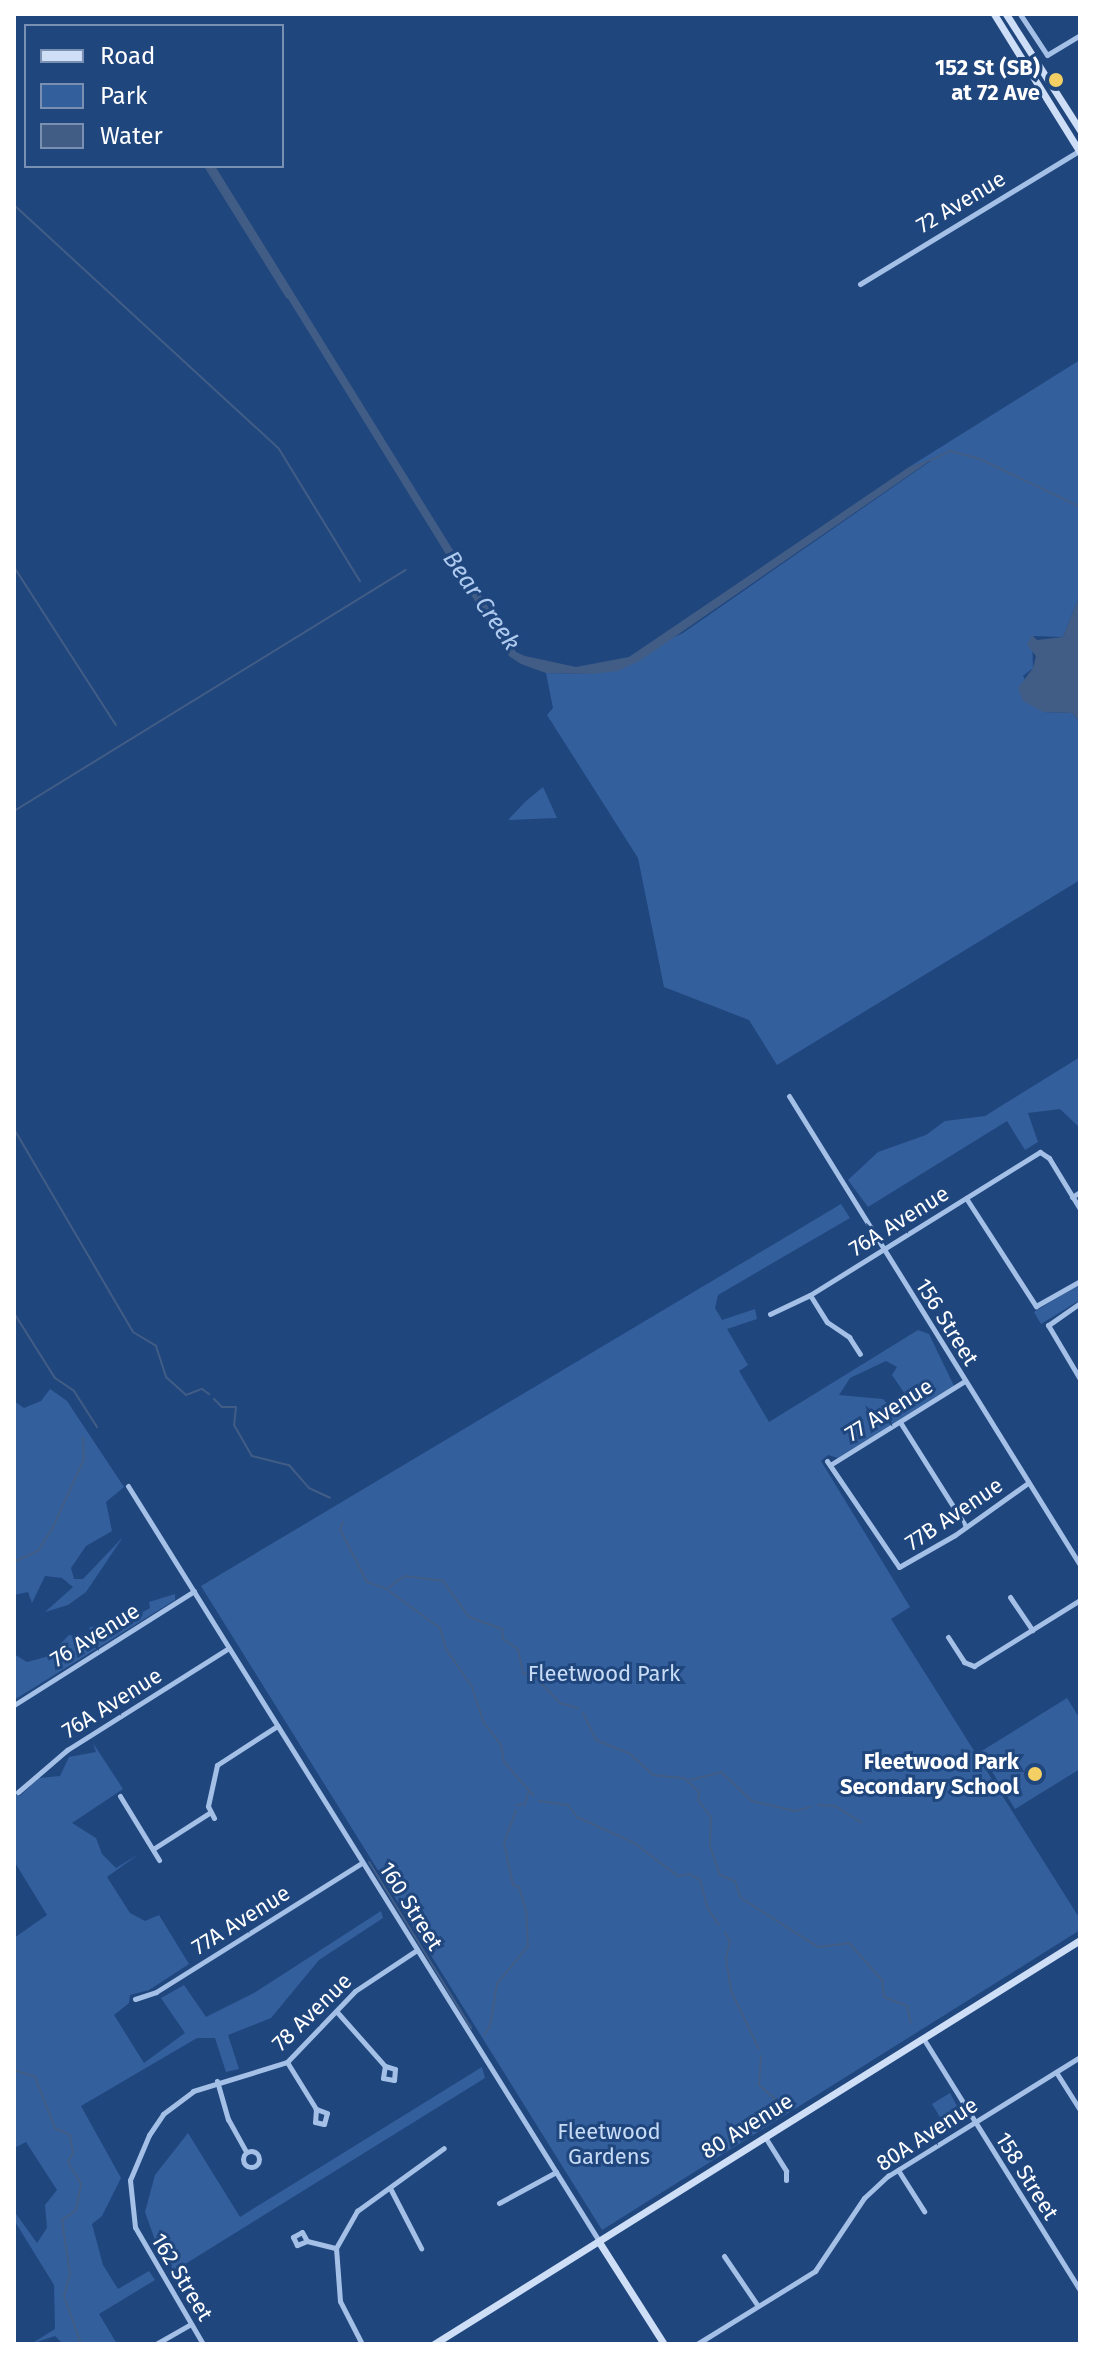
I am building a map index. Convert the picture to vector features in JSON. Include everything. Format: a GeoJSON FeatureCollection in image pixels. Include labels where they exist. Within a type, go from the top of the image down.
{"type":"FeatureCollection","features":[{"type":"Feature","properties":{"kind":"street"},"geometry":{"type":"LineString","coordinates":[[994,14],[1080,151]]}},
{"type":"Feature","properties":{"kind":"street"},"geometry":{"type":"LineString","coordinates":[[1006,14],[1080,130]]}},
{"type":"Feature","properties":{"kind":"street"},"geometry":{"type":"LineString","coordinates":[[1020,14],[1047,55],[1080,35]]}},
{"type":"Feature","properties":{"kind":"street","name":"72 Avenue"},"geometry":{"type":"LineString","coordinates":[[860,284],[1080,151]]}},
{"type":"Feature","properties":{"kind":"street","name":"156 Street"},"geometry":{"type":"LineString","coordinates":[[789,1096],[1080,1565]]}},
{"type":"Feature","properties":{"kind":"street","name":"76A Avenue"},"geometry":{"type":"LineString","coordinates":[[770,1314],[810,1295],[1044,1152],[1072,1197]]}},
{"type":"Feature","properties":{"kind":"street"},"geometry":{"type":"LineString","coordinates":[[1080,1192],[1072,1197],[1080,1209]]}},
{"type":"Feature","properties":{"kind":"street"},"geometry":{"type":"LineString","coordinates":[[966,1198],[1036,1306],[1080,1281]]}},
{"type":"Feature","properties":{"kind":"street"},"geometry":{"type":"LineString","coordinates":[[810,1295],[827,1322],[849,1337],[860,1354]]}},
{"type":"Feature","properties":{"kind":"street"},"geometry":{"type":"LineString","coordinates":[[1080,1303],[1048,1325],[1080,1379]]}},
{"type":"Feature","properties":{"kind":"street","name":"77 Avenue"},"geometry":{"type":"LineString","coordinates":[[896,1566],[828,1463],[965,1381]]}},
{"type":"Feature","properties":{"kind":"street"},"geometry":{"type":"LineString","coordinates":[[900,1422],[966,1527]]}},
{"type":"Feature","properties":{"kind":"street","name":"77B Avenue"},"geometry":{"type":"LineString","coordinates":[[896,1566],[906,1566],[1028,1483]]}},
{"type":"Feature","properties":{"kind":"street","name":"160 Street"},"geometry":{"type":"LineString","coordinates":[[128,1486],[664,2344]]}},
{"type":"Feature","properties":{"kind":"street","name":"76 Avenue"},"geometry":{"type":"LineString","coordinates":[[14,1705],[194,1591]]}},
{"type":"Feature","properties":{"kind":"street"},"geometry":{"type":"LineString","coordinates":[[1010,1597],[1032,1630]]}},
{"type":"Feature","properties":{"kind":"street"},"geometry":{"type":"LineString","coordinates":[[948,1637],[964,1662],[974,1666],[1080,1600]]}},
{"type":"Feature","properties":{"kind":"street","name":"76A Avenue"},"geometry":{"type":"LineString","coordinates":[[18,1792],[67,1750],[229,1648]]}},
{"type":"Feature","properties":{"kind":"street"},"geometry":{"type":"LineString","coordinates":[[153,1849],[212,1816],[217,1765],[277,1726]]}},
{"type":"Feature","properties":{"kind":"street"},"geometry":{"type":"LineString","coordinates":[[120,1796],[159,1860]]}},
{"type":"Feature","properties":{"kind":"street","name":"77A Avenue"},"geometry":{"type":"LineString","coordinates":[[135,1999],[156,1992],[362,1863]]}},
{"type":"Feature","properties":{"kind":"street","name":"80 Avenue"},"geometry":{"type":"LineString","coordinates":[[434,2344],[1080,1940]]}},
{"type":"Feature","properties":{"kind":"street","name":"78 Avenue"},"geometry":{"type":"LineString","coordinates":[[149,2135],[173,2104],[217,2081],[287,2062],[362,1985],[417,1950]]}},
{"type":"Feature","properties":{"kind":"street"},"geometry":{"type":"LineString","coordinates":[[337,2012],[385,2066]]}},
{"type":"Feature","properties":{"kind":"street","name":"158 Street"},"geometry":{"type":"LineString","coordinates":[[922,2037],[1080,2290]]}},
{"type":"Feature","properties":{"kind":"street","name":"80A Avenue"},"geometry":{"type":"LineString","coordinates":[[697,2344],[825,2261],[864,2198],[898,2170],[1080,2057]]}},
{"type":"Feature","properties":{"kind":"street"},"geometry":{"type":"LineString","coordinates":[[287,2062],[316,2109]]}},
{"type":"Feature","properties":{"kind":"street"},"geometry":{"type":"LineString","coordinates":[[1056,2072],[1080,2110]]}},
{"type":"Feature","properties":{"kind":"street"},"geometry":{"type":"LineString","coordinates":[[217,2081],[228,2119],[246,2151]]}},
{"type":"Feature","properties":{"kind":"street","name":"162 Street"},"geometry":{"type":"LineString","coordinates":[[149,2135],[130,2180],[131,2214],[142,2246],[203,2344]]}},
{"type":"Feature","properties":{"kind":"street"},"geometry":{"type":"LineString","coordinates":[[765,2137],[786,2171],[786,2180]]}},
{"type":"Feature","properties":{"kind":"street"},"geometry":{"type":"LineString","coordinates":[[362,2344],[338,2293],[336,2248],[357,2211],[444,2148]]}},
{"type":"Feature","properties":{"kind":"street"},"geometry":{"type":"LineString","coordinates":[[898,2170],[924,2211]]}},
{"type":"Feature","properties":{"kind":"street"},"geometry":{"type":"LineString","coordinates":[[499,2203],[556,2172]]}},
{"type":"Feature","properties":{"kind":"street"},"geometry":{"type":"LineString","coordinates":[[390,2188],[421,2248]]}},
{"type":"Feature","properties":{"kind":"street"},"geometry":{"type":"LineString","coordinates":[[307,2241],[336,2248]]}},
{"type":"Feature","properties":{"kind":"street"},"geometry":{"type":"LineString","coordinates":[[724,2256],[758,2306]]}},
{"type":"Feature","properties":{"kind":"street"},"geometry":{"type":"LineString","coordinates":[[1073,2280],[1080,2276]]}},
{"type":"Feature","properties":{"kind":"street"},"geometry":{"type":"LineString","coordinates":[[156,2344],[191,2324]]}},
{"type":"Feature","properties":{"kind":"green space"},"geometry":{"type":"Polygon","coordinates":[[[1080,360],[1080,594],[1063,637],[1032,636],[1033,668],[1023,676],[1043,712],[1072,713],[1080,723],[1080,880],[777,1065],[749,1020],[664,987],[638,858],[547,715],[553,708],[546,673],[592,674],[683,633],[932,460],[909,467],[1080,360]]]}},
{"type":"Feature","properties":{"kind":"green space"},"geometry":{"type":"Polygon","coordinates":[[[543,787],[557,818],[508,820],[525,802],[543,787]]]}},
{"type":"Feature","properties":{"kind":"green space"},"geometry":{"type":"Polygon","coordinates":[[[1080,1057],[1080,1128],[1060,1109],[1028,1113],[1038,1142],[1025,1150],[1007,1121],[868,1207],[848,1180],[878,1152],[926,1135],[945,1121],[985,1116],[1080,1057]]]}},
{"type":"Feature","properties":{"kind":"green space","name":"Fleetwood Park"},"geometry":{"type":"Polygon","coordinates":[[[841,1204],[850,1218],[718,1295],[715,1308],[722,1320],[755,1309],[757,1319],[727,1329],[748,1365],[739,1371],[769,1422],[918,1330],[929,1334],[954,1386],[838,1458],[828,1455],[821,1461],[910,1607],[891,1619],[1080,1919],[1080,1930],[602,2230],[201,1586],[841,1204]],[[886,1361],[850,1378],[839,1395],[883,1399],[893,1410],[907,1397],[892,1375],[897,1367],[886,1361]]]}},
{"type":"Feature","properties":{"kind":"green space"},"geometry":{"type":"Polygon","coordinates":[[[1080,1284],[1080,1300],[1041,1324],[1034,1312],[1080,1284]]]}},
{"type":"Feature","properties":{"kind":"green space"},"geometry":{"type":"Polygon","coordinates":[[[50,1389],[67,1401],[124,1487],[106,1502],[112,1531],[86,1546],[71,1568],[74,1579],[83,1579],[123,1537],[86,1592],[68,1605],[45,1612],[73,1587],[62,1578],[45,1576],[32,1603],[28,1592],[14,1595],[14,1401],[24,1408],[41,1401],[50,1389]]]}},
{"type":"Feature","properties":{"kind":"green space"},"geometry":{"type":"Polygon","coordinates":[[[175,1594],[175,1600],[14,1700],[14,1654],[27,1662],[49,1656],[69,1635],[87,1639],[90,1627],[120,1625],[150,1608],[149,1602],[175,1594]]]}},
{"type":"Feature","properties":{"kind":"green space"},"geometry":{"type":"Polygon","coordinates":[[[1067,1698],[1080,1719],[1080,1769],[1015,1809],[980,1752],[1067,1698]]]}},
{"type":"Feature","properties":{"kind":"green space"},"geometry":{"type":"Polygon","coordinates":[[[93,1743],[123,1789],[72,1823],[96,1838],[102,1854],[116,1868],[139,1854],[107,1877],[130,1913],[145,1921],[159,1915],[189,1964],[149,1990],[130,1995],[129,2003],[114,2015],[144,2063],[185,2033],[161,1998],[184,1985],[206,2017],[254,1993],[381,1911],[383,1918],[319,1960],[271,2018],[228,2035],[239,2069],[226,2072],[215,2038],[197,2038],[81,2106],[121,2178],[102,2216],[92,2224],[103,2265],[118,2289],[149,2271],[155,2280],[99,2314],[117,2344],[63,2344],[55,2336],[31,2344],[55,2329],[54,2285],[14,2220],[14,2211],[37,2243],[47,2228],[45,2205],[57,2190],[26,2142],[14,2148],[14,1938],[47,1915],[14,1861],[14,1790],[20,1796],[39,1778],[60,1776],[69,1757],[96,1752],[93,1743]]]}},
{"type":"Feature","properties":{"kind":"green space"},"geometry":{"type":"Polygon","coordinates":[[[482,2067],[485,2078],[174,2271],[156,2243],[145,2212],[155,2175],[188,2133],[240,2217],[482,2067]]]}},
{"type":"Feature","properties":{"kind":"green space"},"geometry":{"type":"Polygon","coordinates":[[[950,2093],[964,2119],[949,2132],[932,2104],[950,2093]]]}},
{"type":"Feature","properties":{"kind":"water"},"geometry":{"type":"Polygon","coordinates":[[[207,168],[216,168],[516,652],[525,656],[576,667],[629,657],[909,467],[934,458],[641,660],[618,671],[546,673],[509,656],[207,168]]]}},
{"type":"Feature","properties":{"kind":"water"},"geometry":{"type":"Polygon","coordinates":[[[1080,594],[1080,723],[1072,713],[1043,712],[1023,701],[1018,688],[1033,668],[1036,656],[1027,645],[1032,635],[1037,640],[1063,637],[1080,594]]]}},
{"type":"Feature","properties":{"kind":"waterway","name":"Bear Creek"},"geometry":{"type":"LineString","coordinates":[[206,168],[287,297]]}},
{"type":"Feature","properties":{"kind":"waterway"},"geometry":{"type":"LineString","coordinates":[[14,205],[279,449],[360,581]]}},
{"type":"Feature","properties":{"kind":"waterway","name":"Bear Creek"},"geometry":{"type":"LineString","coordinates":[[931,460],[950,451],[980,459],[1080,507]]}},
{"type":"Feature","properties":{"kind":"waterway"},"geometry":{"type":"LineString","coordinates":[[14,567],[116,725]]}},
{"type":"Feature","properties":{"kind":"waterway"},"geometry":{"type":"LineString","coordinates":[[14,811],[406,570]]}},
{"type":"Feature","properties":{"kind":"waterway"},"geometry":{"type":"LineString","coordinates":[[14,1129],[133,1332],[156,1346],[166,1377],[186,1395],[202,1389],[209,1394]]}},
{"type":"Feature","properties":{"kind":"waterway"},"geometry":{"type":"LineString","coordinates":[[14,1313],[55,1378],[74,1391],[97,1427]]}},
{"type":"Feature","properties":{"kind":"waterway"},"geometry":{"type":"LineString","coordinates":[[214,1399],[222,1407],[236,1407],[234,1425],[252,1456],[289,1465],[309,1488],[330,1498]]}},
{"type":"Feature","properties":{"kind":"waterway"},"geometry":{"type":"LineString","coordinates":[[14,1562],[38,1551],[52,1529],[84,1459],[83,1438]]}},
{"type":"Feature","properties":{"kind":"waterway"},"geometry":{"type":"LineString","coordinates":[[343,1522],[340,1529],[367,1582],[387,1589],[404,1576],[443,1581],[469,1617],[502,1629],[503,1639],[518,1649],[523,1673],[536,1678],[560,1703],[578,1708]]}},
{"type":"Feature","properties":{"kind":"waterway"},"geometry":{"type":"LineString","coordinates":[[389,1591],[440,1628],[446,1649],[472,1687],[484,1723],[501,1745],[504,1762],[534,1796]]}},
{"type":"Feature","properties":{"kind":"waterway"},"geometry":{"type":"LineString","coordinates":[[583,1713],[596,1740],[630,1754],[653,1775],[684,1778],[699,1792],[698,1800],[711,1817],[710,1846],[720,1875],[735,1881],[741,1898],[818,1947],[849,1943],[882,1980],[884,1997],[907,2006],[911,2023]]}},
{"type":"Feature","properties":{"kind":"waterway"},"geometry":{"type":"LineString","coordinates":[[690,1780],[721,1772],[752,1801],[795,1811],[811,1807]]}},
{"type":"Feature","properties":{"kind":"waterway"},"geometry":{"type":"LineString","coordinates":[[517,1805],[525,1804],[529,1790]]}},
{"type":"Feature","properties":{"kind":"waterway"},"geometry":{"type":"LineString","coordinates":[[539,1801],[568,1805],[577,1817],[634,1843],[678,1876],[690,1874],[700,1880],[708,1909],[719,1925]]}},
{"type":"Feature","properties":{"kind":"waterway"},"geometry":{"type":"LineString","coordinates":[[818,1805],[835,1806],[861,1822]]}},
{"type":"Feature","properties":{"kind":"waterway"},"geometry":{"type":"LineString","coordinates":[[484,2035],[490,2026],[497,1984],[528,1946],[526,1911],[519,1887],[513,1885],[504,1843],[516,1810]]}},
{"type":"Feature","properties":{"kind":"waterway"},"geometry":{"type":"LineString","coordinates":[[369,1862],[471,2028]]}},
{"type":"Feature","properties":{"kind":"waterway"},"geometry":{"type":"LineString","coordinates":[[725,1932],[730,1942],[726,1958],[731,1991],[759,2049]]}},
{"type":"Feature","properties":{"kind":"waterway"},"geometry":{"type":"LineString","coordinates":[[761,2056],[759,2085],[783,2106]]}},
{"type":"Feature","properties":{"kind":"waterway"},"geometry":{"type":"LineString","coordinates":[[14,2070],[35,2077],[55,2128],[70,2135],[73,2153],[68,2162],[81,2184],[76,2210],[62,2220],[70,2274],[64,2296],[81,2344]]}},
{"type":"Feature","properties":{"kind":"place","name":"152 St (SB) at 72 Ave"},"geometry":{"type":"Point","coordinates":[1056,80]}},
{"type":"Feature","properties":{"kind":"place","name":"Fleetwood Park Secondary School"},"geometry":{"type":"Point","coordinates":[1035,1774]}},
{"type":"Feature","properties":{"kind":"park label","name":"Fleetwood Gardens"},"geometry":{"type":"Point","coordinates":[609,2144]}}]}
